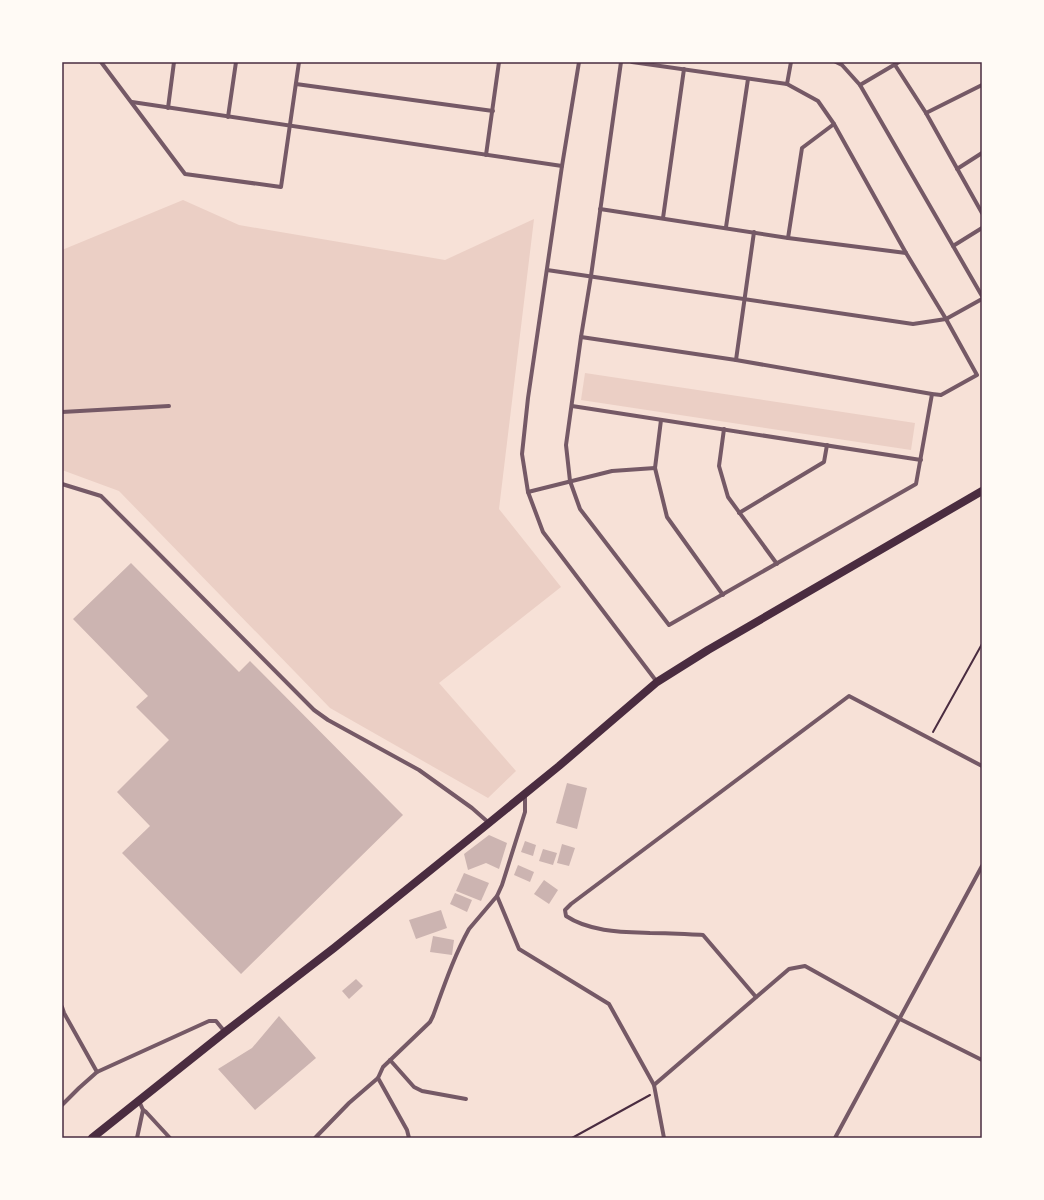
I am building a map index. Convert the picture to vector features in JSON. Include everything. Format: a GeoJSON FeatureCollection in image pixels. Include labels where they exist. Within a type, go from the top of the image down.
{"type":"FeatureCollection","features":[{"type":"Feature","properties":{"kind":"highway"},"geometry":{"type":"LineString","coordinates":[[92,1138],[225,1032],[334,948],[559,766],[657,682],[708,650],[982,491]]}},
{"type":"Feature","properties":{"kind":"street"},"geometry":{"type":"LineString","coordinates":[[101,62],[185,174],[281,187],[299,62]]}},
{"type":"Feature","properties":{"kind":"street"},"geometry":{"type":"LineString","coordinates":[[168,108],[174,62]]}},
{"type":"Feature","properties":{"kind":"street"},"geometry":{"type":"LineString","coordinates":[[228,117],[236,62]]}},
{"type":"Feature","properties":{"kind":"street"},"geometry":{"type":"LineString","coordinates":[[486,155],[500,62]]}},
{"type":"Feature","properties":{"kind":"street"},"geometry":{"type":"LineString","coordinates":[[579,62],[562,166],[528,398],[522,454],[528,492],[543,532],[657,682]]}},
{"type":"Feature","properties":{"kind":"street"},"geometry":{"type":"LineString","coordinates":[[621,62],[566,446],[570,481],[580,509],[669,625],[916,484],[932,394]]}},
{"type":"Feature","properties":{"kind":"street"},"geometry":{"type":"LineString","coordinates":[[581,337],[736,360],[941,395],[977,375],[946,319],[906,253],[834,124],[818,101],[788,84],[632,62]]}},
{"type":"Feature","properties":{"kind":"street"},"geometry":{"type":"LineString","coordinates":[[788,84],[791,62]]}},
{"type":"Feature","properties":{"kind":"street"},"geometry":{"type":"LineString","coordinates":[[547,270],[913,324],[946,319],[982,298],[860,85],[842,65],[836,62]]}},
{"type":"Feature","properties":{"kind":"street"},"geometry":{"type":"LineString","coordinates":[[860,85],[899,62]]}},
{"type":"Feature","properties":{"kind":"street"},"geometry":{"type":"LineString","coordinates":[[895,65],[926,113],[982,213]]}},
{"type":"Feature","properties":{"kind":"street"},"geometry":{"type":"LineString","coordinates":[[663,218],[684,70]]}},
{"type":"Feature","properties":{"kind":"street"},"geometry":{"type":"LineString","coordinates":[[726,228],[748,79]]}},
{"type":"Feature","properties":{"kind":"street"},"geometry":{"type":"LineString","coordinates":[[296,84],[493,111]]}},
{"type":"Feature","properties":{"kind":"street"},"geometry":{"type":"LineString","coordinates":[[926,113],[982,85]]}},
{"type":"Feature","properties":{"kind":"street"},"geometry":{"type":"LineString","coordinates":[[132,102],[290,127],[562,166]]}},
{"type":"Feature","properties":{"kind":"street"},"geometry":{"type":"LineString","coordinates":[[788,238],[802,148],[834,124]]}},
{"type":"Feature","properties":{"kind":"street"},"geometry":{"type":"LineString","coordinates":[[957,169],[982,153]]}},
{"type":"Feature","properties":{"kind":"street"},"geometry":{"type":"LineString","coordinates":[[600,208],[788,238],[906,253]]}},
{"type":"Feature","properties":{"kind":"street"},"geometry":{"type":"LineString","coordinates":[[953,246],[982,228]]}},
{"type":"Feature","properties":{"kind":"street"},"geometry":{"type":"LineString","coordinates":[[736,360],[754,232]]}},
{"type":"Feature","properties":{"kind":"street"},"geometry":{"type":"LineString","coordinates":[[62,412],[169,406]]}},
{"type":"Feature","properties":{"kind":"street"},"geometry":{"type":"LineString","coordinates":[[572,406],[921,460]]}},
{"type":"Feature","properties":{"kind":"street"},"geometry":{"type":"LineString","coordinates":[[661,420],[655,468],[667,517],[723,595]]}},
{"type":"Feature","properties":{"kind":"street"},"geometry":{"type":"LineString","coordinates":[[724,430],[719,466],[728,497],[777,564]]}},
{"type":"Feature","properties":{"kind":"street"},"geometry":{"type":"LineString","coordinates":[[740,513],[824,462],[827,446]]}},
{"type":"Feature","properties":{"kind":"street"},"geometry":{"type":"LineString","coordinates":[[528,492],[612,470],[655,468]]}},
{"type":"Feature","properties":{"kind":"street"},"geometry":{"type":"LineString","coordinates":[[62,484],[100,496],[148,542],[314,710],[328,720],[419,770],[489,822]]}},
{"type":"Feature","properties":{"kind":"street"},"geometry":{"type":"LineString","coordinates":[[756,997],[703,934],[632,932],[597,929],[572,920],[566,916],[565,910],[849,696],[982,766]]}},
{"type":"Feature","properties":{"kind":"street"},"geometry":{"type":"LineString","coordinates":[[315,1138],[349,1103],[378,1078],[383,1067],[430,1022],[448,974],[469,929],[497,896],[502,885],[525,812],[525,793]]}},
{"type":"Feature","properties":{"kind":"street"},"geometry":{"type":"LineString","coordinates":[[835,1138],[982,866]]}},
{"type":"Feature","properties":{"kind":"street"},"geometry":{"type":"LineString","coordinates":[[497,896],[519,949],[609,1004],[654,1085],[664,1138]]}},
{"type":"Feature","properties":{"kind":"street"},"geometry":{"type":"LineString","coordinates":[[654,1085],[789,969],[805,966],[900,1019],[982,1060]]}},
{"type":"Feature","properties":{"kind":"street"},"geometry":{"type":"LineString","coordinates":[[62,1007],[97,1072]]}},
{"type":"Feature","properties":{"kind":"street"},"geometry":{"type":"LineString","coordinates":[[62,1105],[97,1072],[209,1021],[216,1021],[225,1032]]}},
{"type":"Feature","properties":{"kind":"street"},"geometry":{"type":"LineString","coordinates":[[390,1060],[414,1087],[422,1091],[466,1099]]}},
{"type":"Feature","properties":{"kind":"street"},"geometry":{"type":"LineString","coordinates":[[378,1078],[407,1130],[408,1138]]}},
{"type":"Feature","properties":{"kind":"street"},"geometry":{"type":"LineString","coordinates":[[139,1101],[143,1110],[170,1138]]}},
{"type":"Feature","properties":{"kind":"street"},"geometry":{"type":"LineString","coordinates":[[137,1138],[143,1110]]}},
{"type":"Feature","properties":{"kind":"path"},"geometry":{"type":"LineString","coordinates":[[929,738],[982,644]]}},
{"type":"Feature","properties":{"kind":"path"},"geometry":{"type":"LineString","coordinates":[[572,1138],[656,1092]]}},
{"type":"Feature","properties":{"kind":"shaded area"},"geometry":{"type":"Polygon","coordinates":[[[183,200],[239,225],[445,260],[534,219],[499,509],[561,587],[439,683],[516,771],[488,798],[330,708],[119,491],[62,470],[62,250],[183,200]]]}},
{"type":"Feature","properties":{"kind":"shaded area"},"geometry":{"type":"Polygon","coordinates":[[[585,373],[915,423],[911,450],[581,400],[585,373]]]}},
{"type":"Feature","properties":{"kind":"building"},"geometry":{"type":"Polygon","coordinates":[[[131,563],[239,672],[250,661],[403,815],[241,974],[122,853],[150,826],[117,792],[169,740],[136,707],[148,696],[73,619],[131,563]]]}},
{"type":"Feature","properties":{"kind":"building"},"geometry":{"type":"Polygon","coordinates":[[[567,783],[587,788],[577,829],[556,823],[567,783]]]}},
{"type":"Feature","properties":{"kind":"building"},"geometry":{"type":"Polygon","coordinates":[[[489,835],[507,843],[499,869],[486,863],[468,870],[464,854],[489,835]]]}},
{"type":"Feature","properties":{"kind":"building"},"geometry":{"type":"Polygon","coordinates":[[[525,841],[536,845],[533,856],[521,852],[525,841]]]}},
{"type":"Feature","properties":{"kind":"building"},"geometry":{"type":"Polygon","coordinates":[[[562,844],[575,848],[569,866],[557,863],[562,844]]]}},
{"type":"Feature","properties":{"kind":"building"},"geometry":{"type":"Polygon","coordinates":[[[543,849],[557,853],[553,865],[539,861],[543,849]]]}},
{"type":"Feature","properties":{"kind":"building"},"geometry":{"type":"Polygon","coordinates":[[[518,865],[534,872],[530,882],[514,875],[518,865]]]}},
{"type":"Feature","properties":{"kind":"building"},"geometry":{"type":"Polygon","coordinates":[[[464,873],[489,883],[481,901],[456,891],[464,873]]]}},
{"type":"Feature","properties":{"kind":"building"},"geometry":{"type":"Polygon","coordinates":[[[544,880],[558,890],[549,904],[534,894],[544,880]]]}},
{"type":"Feature","properties":{"kind":"building"},"geometry":{"type":"Polygon","coordinates":[[[455,893],[472,900],[467,912],[450,904],[455,893]]]}},
{"type":"Feature","properties":{"kind":"building"},"geometry":{"type":"Polygon","coordinates":[[[441,910],[447,928],[416,939],[409,920],[441,910]]]}},
{"type":"Feature","properties":{"kind":"building"},"geometry":{"type":"Polygon","coordinates":[[[433,936],[454,940],[452,955],[430,952],[433,936]]]}},
{"type":"Feature","properties":{"kind":"building"},"geometry":{"type":"Polygon","coordinates":[[[356,979],[363,986],[349,999],[342,991],[356,979]]]}},
{"type":"Feature","properties":{"kind":"building"},"geometry":{"type":"Polygon","coordinates":[[[279,1016],[316,1058],[255,1110],[218,1069],[252,1048],[279,1016]]]}}]}
